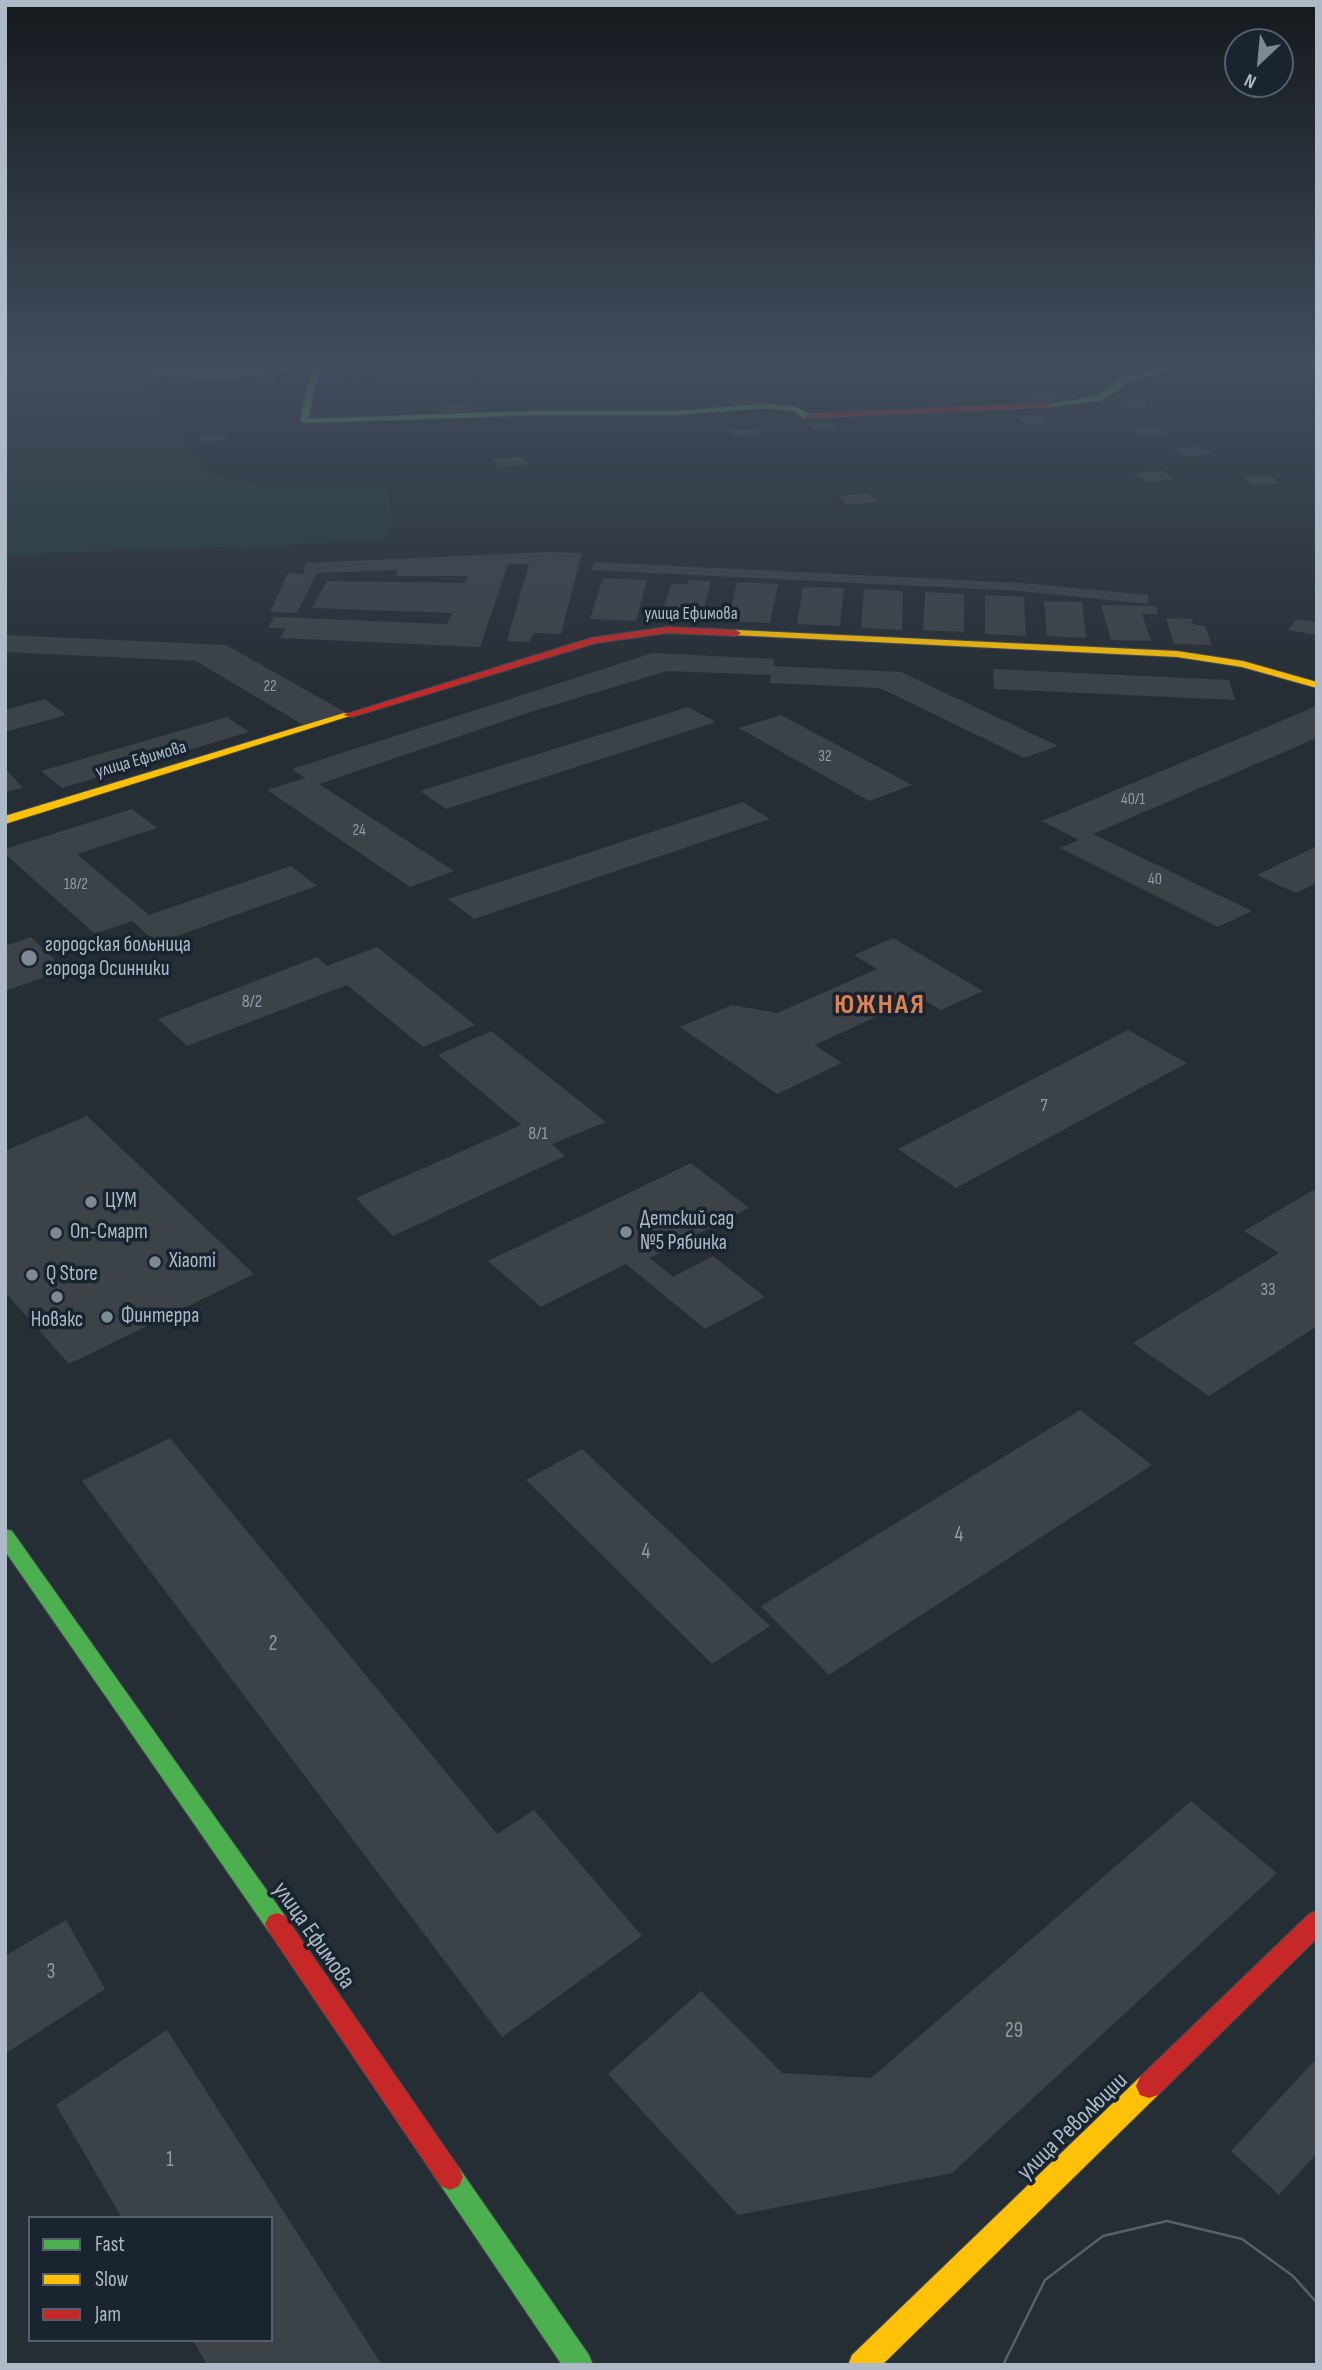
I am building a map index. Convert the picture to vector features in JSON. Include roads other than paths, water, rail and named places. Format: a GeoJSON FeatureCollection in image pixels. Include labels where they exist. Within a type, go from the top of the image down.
{"type":"FeatureCollection","features":[{"type":"Feature","properties":{"kind":"street","name":"улица Ефимова"},"geometry":{"type":"LineString","coordinates":[[5,820],[595,640],[631,633],[667,630],[1177,654],[1243,664],[1317,685]]}},
{"type":"Feature","properties":{"kind":"street","name":"улица Ефимова"},"geometry":{"type":"LineString","coordinates":[[5,1536],[262,1902],[579,2365]]}},
{"type":"Feature","properties":{"kind":"street","name":"улица Революции"},"geometry":{"type":"LineString","coordinates":[[862,2365],[1317,1922]]}},
{"type":"Feature","properties":{"kind":"tram line"},"geometry":{"type":"LineString","coordinates":[[1003,2365],[1045,2280],[1103,2236],[1167,2221],[1242,2239],[1293,2276],[1317,2303]]}},
{"type":"Feature","properties":{"kind":"place","name":"городская больница города Осинники"},"geometry":{"type":"Point","coordinates":[29,958]}},
{"type":"Feature","properties":{"kind":"place","name":"ЦУМ"},"geometry":{"type":"Point","coordinates":[91,1202]}},
{"type":"Feature","properties":{"kind":"place","name":"Детский сад №5 Рябинка"},"geometry":{"type":"Point","coordinates":[626,1232]}},
{"type":"Feature","properties":{"kind":"place","name":"On-Смарт"},"geometry":{"type":"Point","coordinates":[56,1233]}},
{"type":"Feature","properties":{"kind":"place","name":"Xiaomi"},"geometry":{"type":"Point","coordinates":[155,1262]}},
{"type":"Feature","properties":{"kind":"place","name":"Q Store"},"geometry":{"type":"Point","coordinates":[32,1275]}},
{"type":"Feature","properties":{"kind":"place","name":"Новэкс"},"geometry":{"type":"Point","coordinates":[57,1297]}},
{"type":"Feature","properties":{"kind":"place","name":"Финтерра"},"geometry":{"type":"Point","coordinates":[107,1317]}},
{"type":"Feature","properties":{"kind":"district","name":"ЮЖНАЯ"},"geometry":{"type":"Point","coordinates":[880,1006]}}]}
